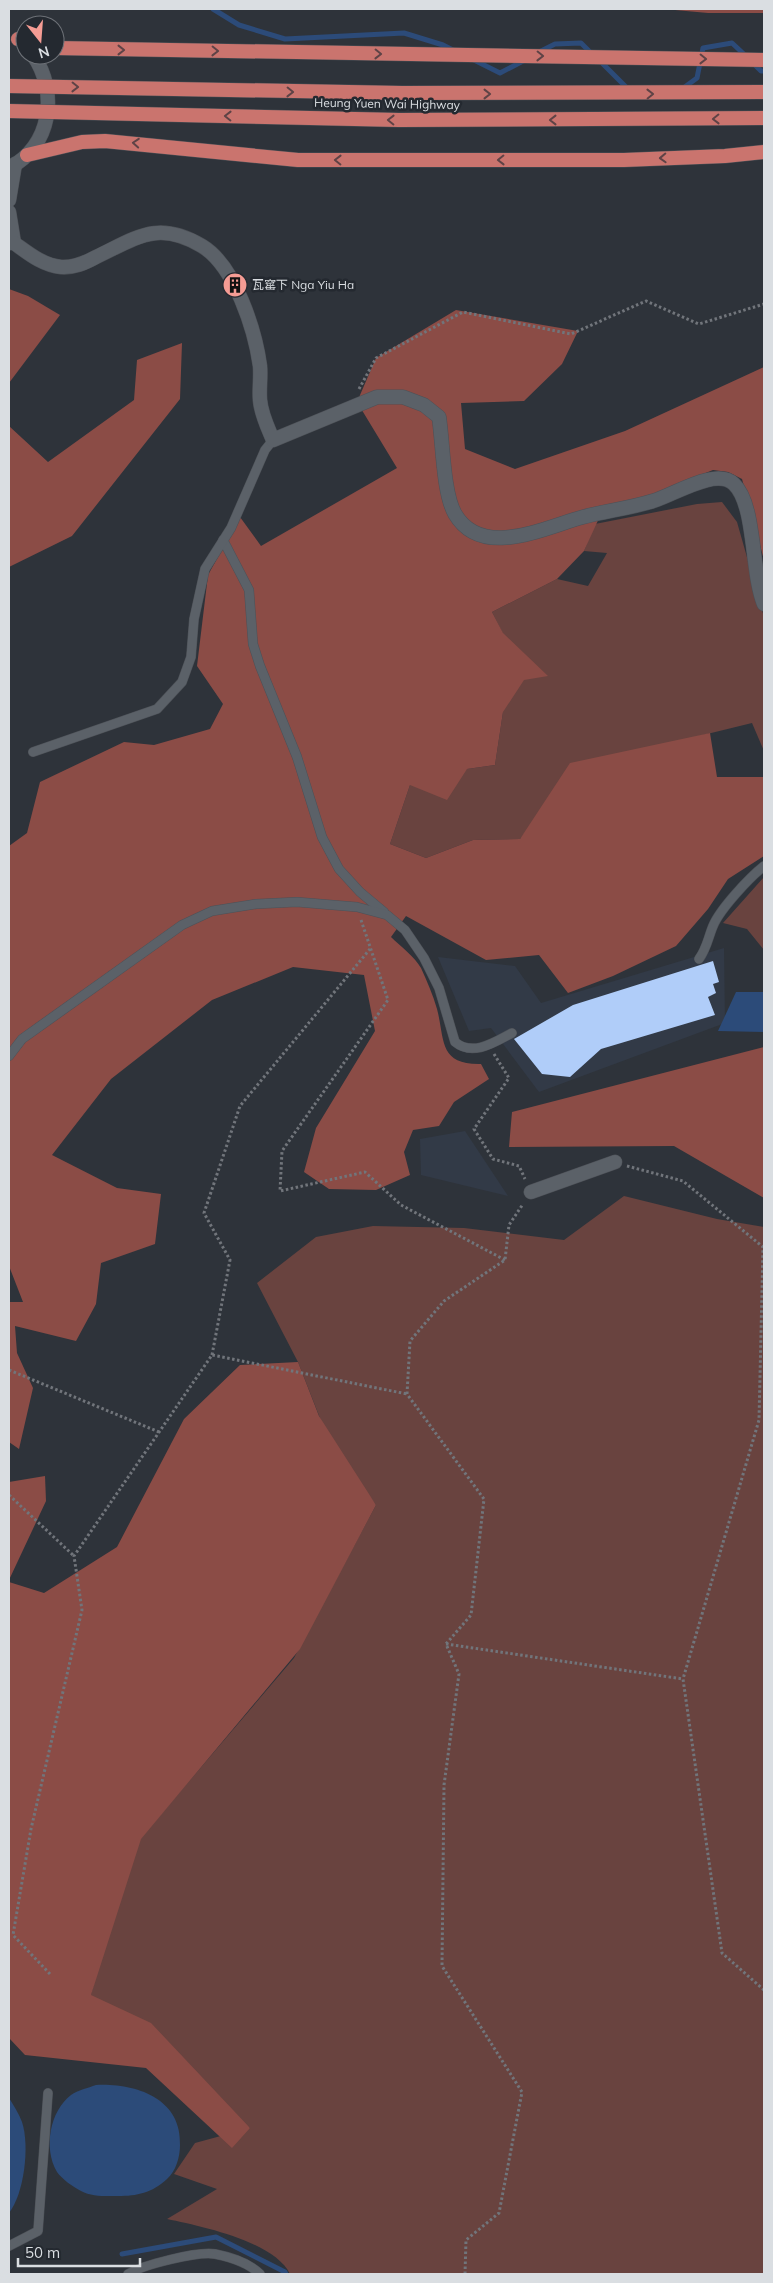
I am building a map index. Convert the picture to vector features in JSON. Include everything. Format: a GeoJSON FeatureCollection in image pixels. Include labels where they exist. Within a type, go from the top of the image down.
{"type":"FeatureCollection","features":[{"type":"Feature","properties":{"kind":"highway"},"geometry":{"type":"LineString","coordinates":[[65,48],[764,60]]}},
{"type":"Feature","properties":{"kind":"highway","name":"Heung Yuen Wai Highway"},"geometry":{"type":"LineString","coordinates":[[9,86],[402,94],[764,92]]}},
{"type":"Feature","properties":{"kind":"highway","name":"Heung Yuen Wai Highway"},"geometry":{"type":"LineString","coordinates":[[9,111],[409,120],[764,118]]}},
{"type":"Feature","properties":{"kind":"highway"},"geometry":{"type":"LineString","coordinates":[[26,155],[82,142],[138,143],[298,160],[624,160],[764,152]]}},
{"type":"Feature","properties":{"kind":"street"},"geometry":{"type":"LineString","coordinates":[[9,200],[12,166],[26,155],[41,135],[48,112],[49,95],[46,79],[38,65]]}},
{"type":"Feature","properties":{"kind":"street"},"geometry":{"type":"LineString","coordinates":[[9,212],[11,243],[44,263],[65,267],[84,263],[128,240],[154,232],[179,234],[204,247],[227,271],[255,338],[260,369],[260,401],[273,440],[377,397],[403,397],[424,405],[439,417],[448,492],[454,512],[463,524],[478,534],[511,538],[530,534],[556,524],[653,502],[712,478],[724,478],[734,484],[745,505],[758,581],[764,604]]}},
{"type":"Feature","properties":{"kind":"street"},"geometry":{"type":"LineString","coordinates":[[531,1192],[615,1162]]}},
{"type":"Feature","properties":{"kind":"lane"},"geometry":{"type":"LineString","coordinates":[[33,752],[157,709],[182,682],[191,656],[194,619],[205,569],[231,528],[266,450],[273,440]]}},
{"type":"Feature","properties":{"kind":"lane"},"geometry":{"type":"LineString","coordinates":[[223,540],[249,590],[253,644],[260,666],[298,757],[322,837],[339,869],[360,892],[405,930],[424,958],[439,988],[455,1042],[466,1048],[477,1049],[512,1033]]}},
{"type":"Feature","properties":{"kind":"lane"},"geometry":{"type":"LineString","coordinates":[[699,959],[706,948],[713,925],[742,888],[764,866]]}},
{"type":"Feature","properties":{"kind":"lane"},"geometry":{"type":"LineString","coordinates":[[9,1056],[22,1039],[30,1033],[182,925],[212,911],[256,904],[297,902],[357,907],[387,915]]}},
{"type":"Feature","properties":{"kind":"lane"},"geometry":{"type":"LineString","coordinates":[[9,2246],[38,2231],[48,2094]]}},
{"type":"Feature","properties":{"kind":"lane"},"geometry":{"type":"LineString","coordinates":[[128,2274],[138,2268],[213,2253],[252,2266],[260,2274]]}},
{"type":"Feature","properties":{"kind":"path"},"geometry":{"type":"LineString","coordinates":[[347,409],[376,358],[463,312],[571,334],[646,301],[699,324],[764,304]]}},
{"type":"Feature","properties":{"kind":"path"},"geometry":{"type":"LineString","coordinates":[[357,907],[388,1000],[282,1151],[280,1191],[365,1172],[401,1205],[505,1260]]}},
{"type":"Feature","properties":{"kind":"path"},"geometry":{"type":"LineString","coordinates":[[74,1556],[212,1354],[230,1260],[204,1213],[240,1106],[371,949]]}},
{"type":"Feature","properties":{"kind":"path"},"geometry":{"type":"LineString","coordinates":[[446,1644],[471,1615],[484,1499],[407,1394],[410,1341],[444,1301],[505,1260],[509,1225],[531,1192],[519,1166],[493,1159],[474,1130],[509,1078],[488,1045]]}},
{"type":"Feature","properties":{"kind":"path"},"geometry":{"type":"LineString","coordinates":[[615,1162],[683,1181],[763,1247],[759,1420],[683,1679],[722,1954],[764,1990]]}},
{"type":"Feature","properties":{"kind":"path"},"geometry":{"type":"LineString","coordinates":[[212,1354],[407,1394]]}},
{"type":"Feature","properties":{"kind":"path"},"geometry":{"type":"LineString","coordinates":[[9,1370],[159,1432]]}},
{"type":"Feature","properties":{"kind":"path"},"geometry":{"type":"LineString","coordinates":[[9,1495],[74,1556],[82,1610],[31,1829],[13,1934],[50,1974]]}},
{"type":"Feature","properties":{"kind":"path"},"geometry":{"type":"LineString","coordinates":[[446,1644],[683,1679]]}},
{"type":"Feature","properties":{"kind":"path"},"geometry":{"type":"LineString","coordinates":[[446,1644],[459,1674],[444,1785],[442,1966],[522,2092],[499,2213],[466,2240],[465,2274]]}},
{"type":"Feature","properties":{"kind":"shaded area"},"geometry":{"type":"Polygon","coordinates":[[[664,9],[764,9],[764,13],[708,13],[664,9]]]}},
{"type":"Feature","properties":{"kind":"shaded area"},"geometry":{"type":"Polygon","coordinates":[[[9,289],[28,296],[60,315],[9,383],[9,289]]]}},
{"type":"Feature","properties":{"kind":"shaded area"},"geometry":{"type":"Polygon","coordinates":[[[456,310],[578,331],[562,364],[524,401],[461,403],[465,449],[515,469],[625,431],[764,367],[764,560],[742,479],[728,472],[713,470],[600,516],[584,551],[557,579],[492,612],[503,633],[548,676],[524,680],[503,712],[495,765],[467,769],[447,800],[410,785],[390,844],[426,858],[473,840],[520,839],[570,763],[710,733],[717,777],[764,777],[764,856],[728,879],[708,909],[676,946],[613,976],[568,993],[539,955],[486,960],[406,916],[391,937],[421,968],[435,1004],[446,1048],[450,1055],[457,1060],[481,1064],[489,1079],[454,1102],[439,1126],[413,1130],[404,1152],[410,1175],[376,1190],[329,1189],[304,1172],[316,1128],[375,1031],[364,975],[293,967],[212,1000],[111,1079],[52,1155],[117,1188],[161,1194],[155,1244],[101,1263],[96,1304],[76,1341],[15,1326],[17,1353],[33,1388],[19,1449],[9,1442],[9,1302],[23,1302],[9,1266],[9,846],[27,833],[40,782],[124,742],[154,745],[210,729],[223,704],[197,666],[208,575],[240,517],[261,546],[397,468],[357,402],[376,358],[456,310]]]}},
{"type":"Feature","properties":{"kind":"shaded area"},"geometry":{"type":"Polygon","coordinates":[[[182,343],[180,399],[72,536],[9,567],[9,426],[48,462],[134,400],[137,360],[182,343]]]}},
{"type":"Feature","properties":{"kind":"shaded area"},"geometry":{"type":"Polygon","coordinates":[[[722,502],[737,522],[764,617],[764,751],[752,723],[646,749],[549,803],[520,839],[473,840],[426,858],[390,844],[410,785],[467,769],[495,765],[503,712],[506,640],[492,612],[557,579],[588,586],[607,553],[584,551],[595,524],[697,504],[722,502]]]}},
{"type":"Feature","properties":{"kind":"shaded area"},"geometry":{"type":"Polygon","coordinates":[[[764,877],[764,950],[747,929],[723,923],[764,877]]]}},
{"type":"Feature","properties":{"kind":"shaded area"},"geometry":{"type":"Polygon","coordinates":[[[724,948],[725,1023],[539,1092],[491,1028],[469,1031],[438,957],[515,966],[541,1003],[724,948]]]}},
{"type":"Feature","properties":{"kind":"shaded area"},"geometry":{"type":"Polygon","coordinates":[[[764,1047],[764,1198],[674,1146],[509,1147],[512,1112],[764,1047]]]}},
{"type":"Feature","properties":{"kind":"shaded area"},"geometry":{"type":"Polygon","coordinates":[[[465,1131],[508,1196],[421,1175],[420,1139],[465,1131]]]}},
{"type":"Feature","properties":{"kind":"shaded area"},"geometry":{"type":"Polygon","coordinates":[[[624,1196],[717,1219],[764,1227],[764,2274],[290,2274],[281,2262],[269,2252],[253,2244],[216,2231],[167,2219],[217,2189],[174,2174],[195,2143],[250,2128],[87,2008],[134,1846],[294,1658],[376,1505],[329,1441],[298,1362],[257,1283],[316,1237],[373,1226],[464,1228],[564,1240],[624,1196]]]}},
{"type":"Feature","properties":{"kind":"shaded area"},"geometry":{"type":"Polygon","coordinates":[[[298,1362],[319,1416],[376,1505],[300,1649],[141,1839],[91,1995],[151,2023],[250,2128],[232,2148],[146,2068],[25,2055],[9,2038],[9,1582],[44,1593],[117,1547],[184,1419],[240,1365],[298,1362]]]}},
{"type":"Feature","properties":{"kind":"shaded area"},"geometry":{"type":"Polygon","coordinates":[[[45,1476],[46,1501],[9,1580],[9,1482],[45,1476]]]}},
{"type":"Feature","properties":{"kind":"water"},"geometry":{"type":"Polygon","coordinates":[[[736,992],[764,992],[764,1032],[718,1031],[736,992]]]}},
{"type":"Feature","properties":{"kind":"water"},"geometry":{"type":"Polygon","coordinates":[[[96,2085],[126,2087],[140,2091],[165,2105],[173,2116],[179,2129],[180,2145],[178,2159],[170,2176],[156,2188],[132,2195],[94,2195],[85,2193],[75,2187],[57,2172],[50,2152],[50,2141],[51,2130],[58,2110],[71,2095],[96,2085]]]}},
{"type":"Feature","properties":{"kind":"water"},"geometry":{"type":"Polygon","coordinates":[[[9,2098],[22,2122],[25,2156],[22,2182],[14,2205],[9,2213],[9,2098]]]}},
{"type":"Feature","properties":{"kind":"building"},"geometry":{"type":"Polygon","coordinates":[[[713,961],[719,982],[713,984],[716,993],[708,997],[715,1015],[601,1049],[570,1077],[542,1074],[514,1039],[573,1005],[713,961]]]}},
{"type":"Feature","properties":{"kind":"waterway"},"geometry":{"type":"LineString","coordinates":[[213,9],[239,25],[285,39],[404,33],[443,45],[455,51]]}},
{"type":"Feature","properties":{"kind":"waterway"},"geometry":{"type":"LineString","coordinates":[[539,52],[555,44],[581,43],[593,55]]}},
{"type":"Feature","properties":{"kind":"waterway"},"geometry":{"type":"LineString","coordinates":[[682,89],[697,78],[703,48],[732,43],[747,57]]}},
{"type":"Feature","properties":{"kind":"waterway"},"geometry":{"type":"LineString","coordinates":[[474,60],[500,73],[525,60]]}},
{"type":"Feature","properties":{"kind":"waterway"},"geometry":{"type":"LineString","coordinates":[[600,61],[629,90]]}},
{"type":"Feature","properties":{"kind":"waterway"},"geometry":{"type":"LineString","coordinates":[[753,63],[761,71],[764,71]]}},
{"type":"Feature","properties":{"kind":"waterway"},"geometry":{"type":"LineString","coordinates":[[122,2254],[216,2237],[286,2274]]}},
{"type":"Feature","properties":{"kind":"place","name":"瓦窰下 Nga Yiu Ha"},"geometry":{"type":"Point","coordinates":[235,285]}}]}
